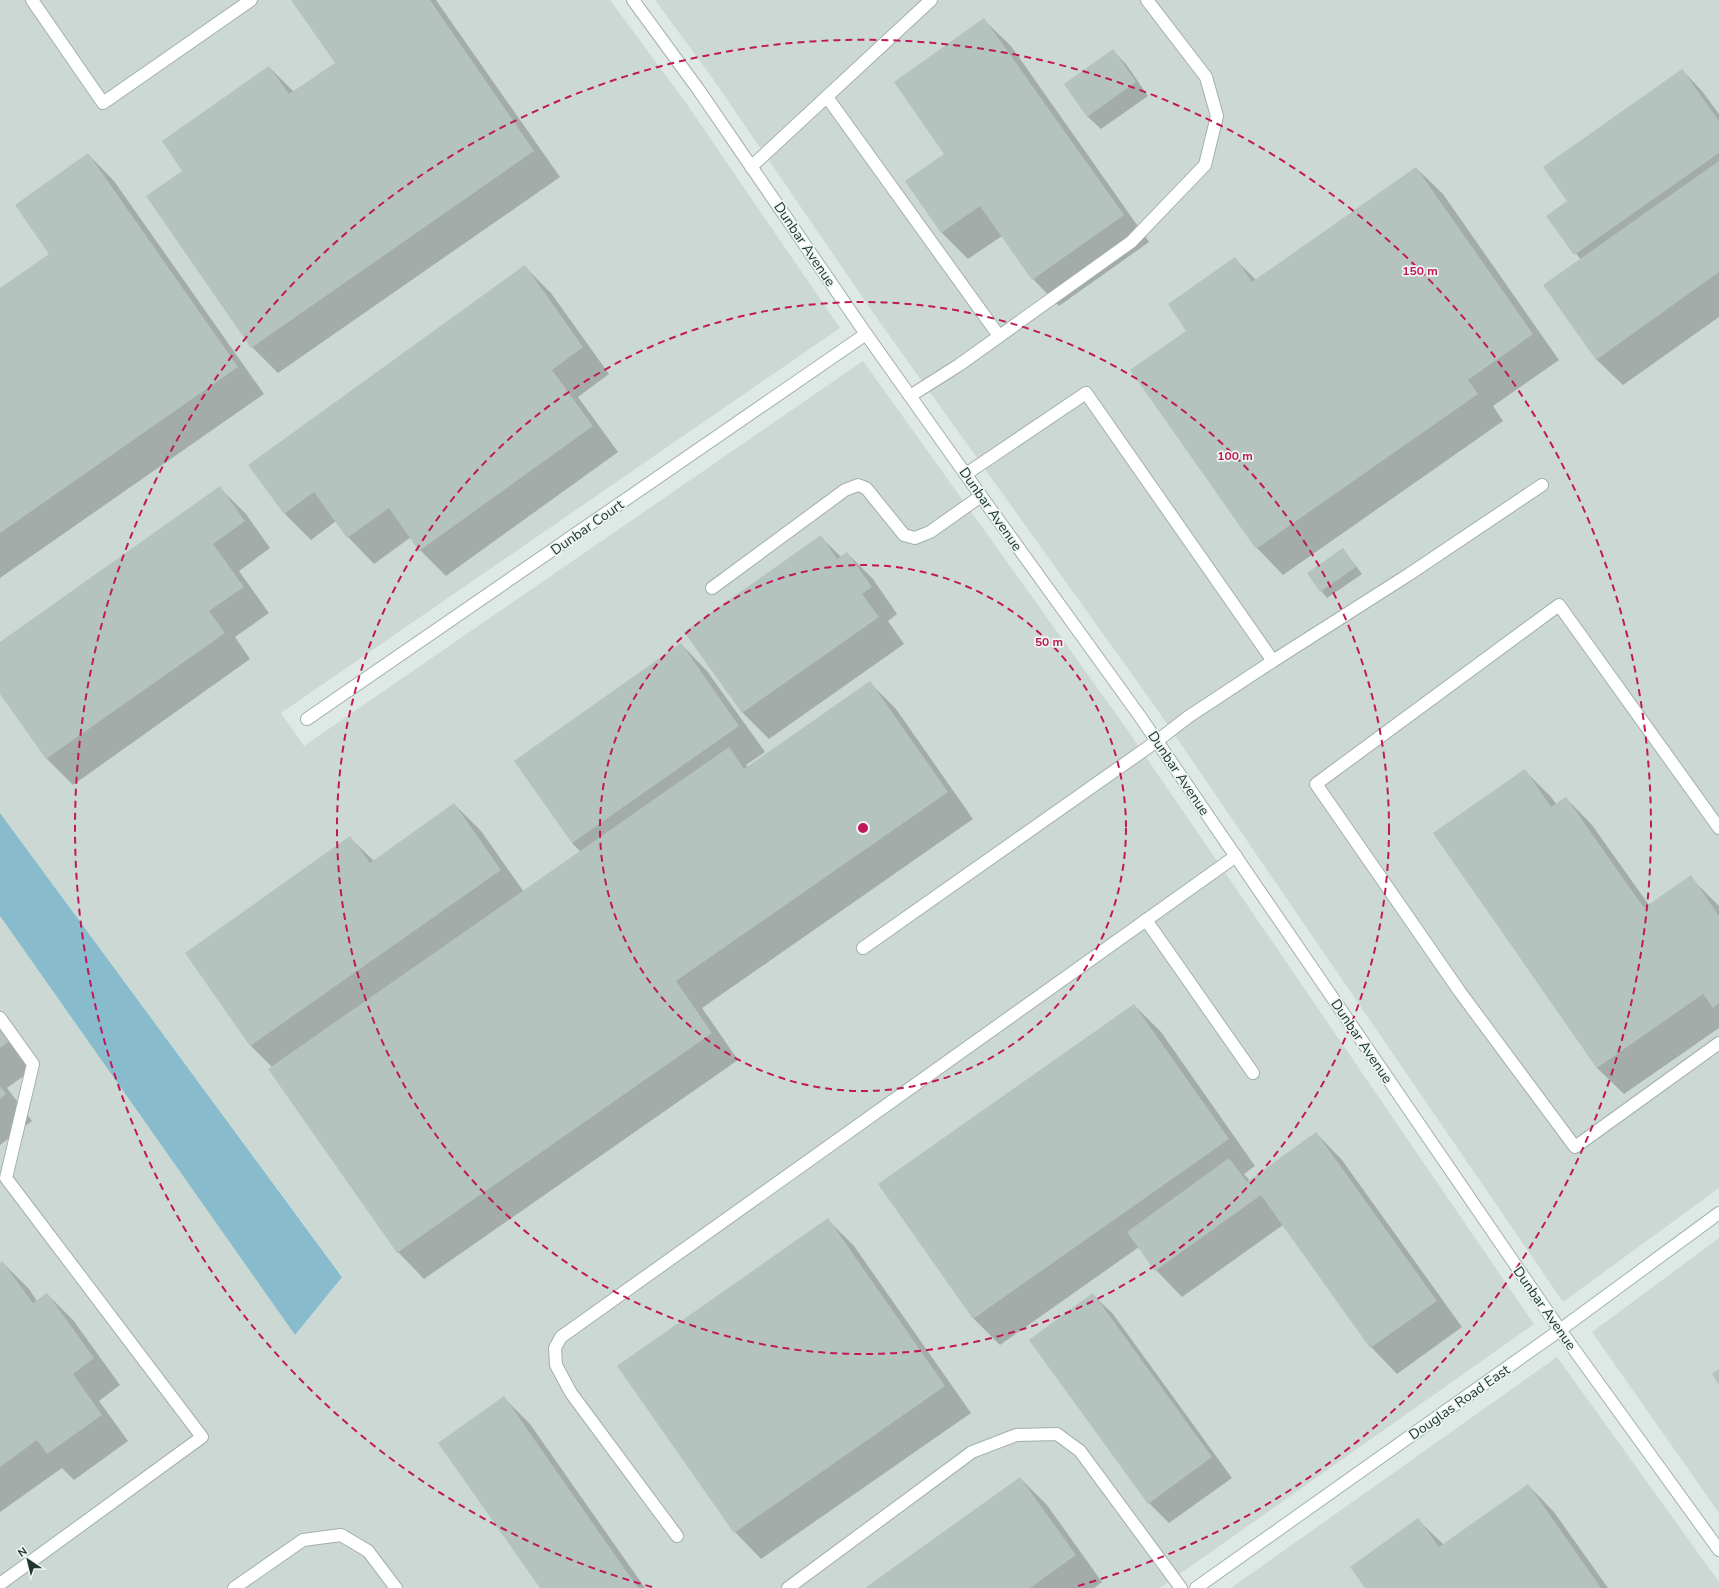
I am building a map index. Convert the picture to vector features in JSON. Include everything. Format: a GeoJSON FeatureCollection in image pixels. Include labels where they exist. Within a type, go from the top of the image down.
{"type":"FeatureCollection","features":[{"type":"Feature","properties":{"kind":"street"},"geometry":{"type":"LineString","coordinates":[[32,0],[103,102],[251,0]]}},
{"type":"Feature","properties":{"kind":"street","name":"Dunbar Avenue"},"geometry":{"type":"LineString","coordinates":[[633,0],[698,89],[866,334],[1157,741],[1560,1330],[1719,1550]]}},
{"type":"Feature","properties":{"kind":"street"},"geometry":{"type":"LineString","coordinates":[[751,166],[931,0]]}},
{"type":"Feature","properties":{"kind":"street"},"geometry":{"type":"LineString","coordinates":[[910,396],[959,365],[1131,242],[1205,165],[1217,116],[1206,77],[1147,0]]}},
{"type":"Feature","properties":{"kind":"street"},"geometry":{"type":"LineString","coordinates":[[827,97],[999,336]]}},
{"type":"Feature","properties":{"kind":"street","name":"Dunbar Court"},"geometry":{"type":"LineString","coordinates":[[307,719],[866,334]]}},
{"type":"Feature","properties":{"kind":"street"},"geometry":{"type":"LineString","coordinates":[[966,474],[1086,392],[1273,661]]}},
{"type":"Feature","properties":{"kind":"street"},"geometry":{"type":"LineString","coordinates":[[712,588],[846,490],[858,485],[866,488],[904,535],[915,538],[930,532],[981,496]]}},
{"type":"Feature","properties":{"kind":"street"},"geometry":{"type":"LineString","coordinates":[[863,948],[1157,741],[1188,717],[1408,575],[1542,485]]}},
{"type":"Feature","properties":{"kind":"street"},"geometry":{"type":"LineString","coordinates":[[1719,828],[1559,605],[1316,784],[1460,992],[1575,1147],[1719,1043]]}},
{"type":"Feature","properties":{"kind":"street"},"geometry":{"type":"LineString","coordinates":[[676,1536],[571,1392],[556,1365],[555,1348],[561,1337],[1236,856]]}},
{"type":"Feature","properties":{"kind":"street"},"geometry":{"type":"LineString","coordinates":[[1146,920],[1253,1073]]}},
{"type":"Feature","properties":{"kind":"street"},"geometry":{"type":"LineString","coordinates":[[0,1018],[33,1064],[3,1180],[202,1437],[0,1584]]}},
{"type":"Feature","properties":{"kind":"street","name":"Douglas Road East"},"geometry":{"type":"LineString","coordinates":[[1196,1588],[1560,1330],[1719,1213]]}},
{"type":"Feature","properties":{"kind":"street"},"geometry":{"type":"LineString","coordinates":[[788,1588],[972,1452],[1016,1435],[1057,1434],[1080,1451],[1181,1588]]}},
{"type":"Feature","properties":{"kind":"street"},"geometry":{"type":"LineString","coordinates":[[234,1588],[303,1540],[341,1535],[368,1551],[396,1588]]}},
{"type":"Feature","properties":{"kind":"shaded area"},"geometry":{"type":"Polygon","coordinates":[[[0,0],[610,0],[684,100],[840,328],[281,713],[304,746],[863,361],[1124,725],[1534,1324],[1160,1588],[0,1588],[0,916],[295,1335],[342,1276],[0,813],[0,0]]]}},
{"type":"Feature","properties":{"kind":"shaded area"},"geometry":{"type":"Polygon","coordinates":[[[655,0],[1719,0],[1719,1188],[1563,1302],[1154,705],[881,324],[713,79],[655,0]]]}},
{"type":"Feature","properties":{"kind":"shaded area"},"geometry":{"type":"Polygon","coordinates":[[[1719,1238],[1719,1513],[1592,1332],[1719,1238]]]}},
{"type":"Feature","properties":{"kind":"shaded area"},"geometry":{"type":"Polygon","coordinates":[[[1557,1357],[1719,1582],[1719,1588],[1231,1588],[1557,1357]]]}},
{"type":"Feature","properties":{"kind":"water"},"geometry":{"type":"Polygon","coordinates":[[[0,813],[342,1277],[295,1335],[0,916],[0,813]]]}},
{"type":"Feature","properties":{"kind":"building"},"geometry":{"type":"Polygon","coordinates":[[[291,0],[430,0],[534,151],[251,348],[146,196],[182,171],[162,141],[269,66],[289,94],[335,63],[291,0]]]}},
{"type":"Feature","properties":{"kind":"building"},"geometry":{"type":"Polygon","coordinates":[[[984,18],[1124,215],[1032,280],[980,206],[941,233],[905,181],[944,154],[894,82],[984,18]]]}},
{"type":"Feature","properties":{"kind":"building"},"geometry":{"type":"Polygon","coordinates":[[[1113,49],[1136,82],[1087,117],[1064,84],[1113,49]]]}},
{"type":"Feature","properties":{"kind":"building"},"geometry":{"type":"Polygon","coordinates":[[[1682,69],[1719,121],[1719,153],[1574,255],[1546,216],[1567,201],[1543,167],[1682,69]]]}},
{"type":"Feature","properties":{"kind":"building"},"geometry":{"type":"Polygon","coordinates":[[[88,153],[238,367],[0,533],[0,288],[49,254],[15,205],[88,153]]]}},
{"type":"Feature","properties":{"kind":"building"},"geometry":{"type":"Polygon","coordinates":[[[1719,161],[1719,272],[1596,360],[1543,285],[1719,161]]]}},
{"type":"Feature","properties":{"kind":"building"},"geometry":{"type":"Polygon","coordinates":[[[1416,167],[1533,334],[1468,380],[1478,394],[1256,549],[1130,370],[1186,331],[1168,304],[1235,257],[1252,282],[1416,167]]]}},
{"type":"Feature","properties":{"kind":"building"},"geometry":{"type":"Polygon","coordinates":[[[525,265],[583,347],[552,370],[593,426],[419,551],[389,508],[347,538],[314,492],[284,514],[248,465],[525,265]]]}},
{"type":"Feature","properties":{"kind":"building"},"geometry":{"type":"Polygon","coordinates":[[[220,486],[245,521],[213,544],[244,587],[209,611],[225,633],[46,759],[0,694],[0,642],[220,486]]]}},
{"type":"Feature","properties":{"kind":"building"},"geometry":{"type":"Polygon","coordinates":[[[821,535],[837,559],[847,552],[872,587],[862,594],[879,617],[742,713],[684,632],[821,535]]]}},
{"type":"Feature","properties":{"kind":"building"},"geometry":{"type":"Polygon","coordinates":[[[1343,548],[1356,567],[1320,592],[1307,573],[1343,548]]]}},
{"type":"Feature","properties":{"kind":"building"},"geometry":{"type":"Polygon","coordinates":[[[681,643],[739,726],[572,843],[514,761],[681,643]]]}},
{"type":"Feature","properties":{"kind":"building"},"geometry":{"type":"Polygon","coordinates":[[[870,681],[948,792],[676,981],[712,1033],[397,1253],[268,1069],[729,747],[744,769],[870,681]]]}},
{"type":"Feature","properties":{"kind":"building"},"geometry":{"type":"Polygon","coordinates":[[[1525,769],[1551,807],[1566,797],[1644,908],[1691,875],[1719,916],[1719,1003],[1713,1008],[1703,994],[1597,1068],[1433,833],[1525,769]]]}},
{"type":"Feature","properties":{"kind":"building"},"geometry":{"type":"Polygon","coordinates":[[[454,803],[501,870],[250,1046],[185,953],[350,836],[370,863],[454,803]]]}},
{"type":"Feature","properties":{"kind":"building"},"geometry":{"type":"Polygon","coordinates":[[[1134,1004],[1229,1139],[973,1319],[878,1184],[1134,1004]]]}},
{"type":"Feature","properties":{"kind":"building"},"geometry":{"type":"Polygon","coordinates":[[[0,1026],[10,1040],[0,1048],[0,1026]]]}},
{"type":"Feature","properties":{"kind":"building"},"geometry":{"type":"Polygon","coordinates":[[[0,1086],[6,1094],[0,1099],[0,1086]]]}},
{"type":"Feature","properties":{"kind":"building"},"geometry":{"type":"Polygon","coordinates":[[[1316,1132],[1437,1301],[1370,1348],[1261,1195],[1155,1271],[1127,1232],[1229,1158],[1247,1182],[1316,1132]]]}},
{"type":"Feature","properties":{"kind":"building"},"geometry":{"type":"Polygon","coordinates":[[[828,1218],[945,1386],[734,1533],[617,1366],[828,1218]]]}},
{"type":"Feature","properties":{"kind":"building"},"geometry":{"type":"Polygon","coordinates":[[[2,1261],[33,1303],[47,1293],[94,1358],[73,1374],[102,1415],[47,1454],[37,1440],[0,1467],[0,1263],[2,1261]]]}},
{"type":"Feature","properties":{"kind":"building"},"geometry":{"type":"Polygon","coordinates":[[[1093,1293],[1212,1457],[1148,1504],[1029,1340],[1093,1293]]]}},
{"type":"Feature","properties":{"kind":"building"},"geometry":{"type":"Polygon","coordinates":[[[1719,1369],[1719,1385],[1712,1374],[1719,1369]]]}},
{"type":"Feature","properties":{"kind":"building"},"geometry":{"type":"Polygon","coordinates":[[[504,1396],[638,1588],[540,1588],[438,1443],[504,1396]]]}},
{"type":"Feature","properties":{"kind":"building"},"geometry":{"type":"Polygon","coordinates":[[[1020,1477],[1076,1555],[1030,1588],[865,1588],[1020,1477]]]}},
{"type":"Feature","properties":{"kind":"building"},"geometry":{"type":"Polygon","coordinates":[[[1528,1484],[1601,1588],[1365,1588],[1350,1567],[1418,1518],[1439,1547],[1528,1484]]]}}]}
